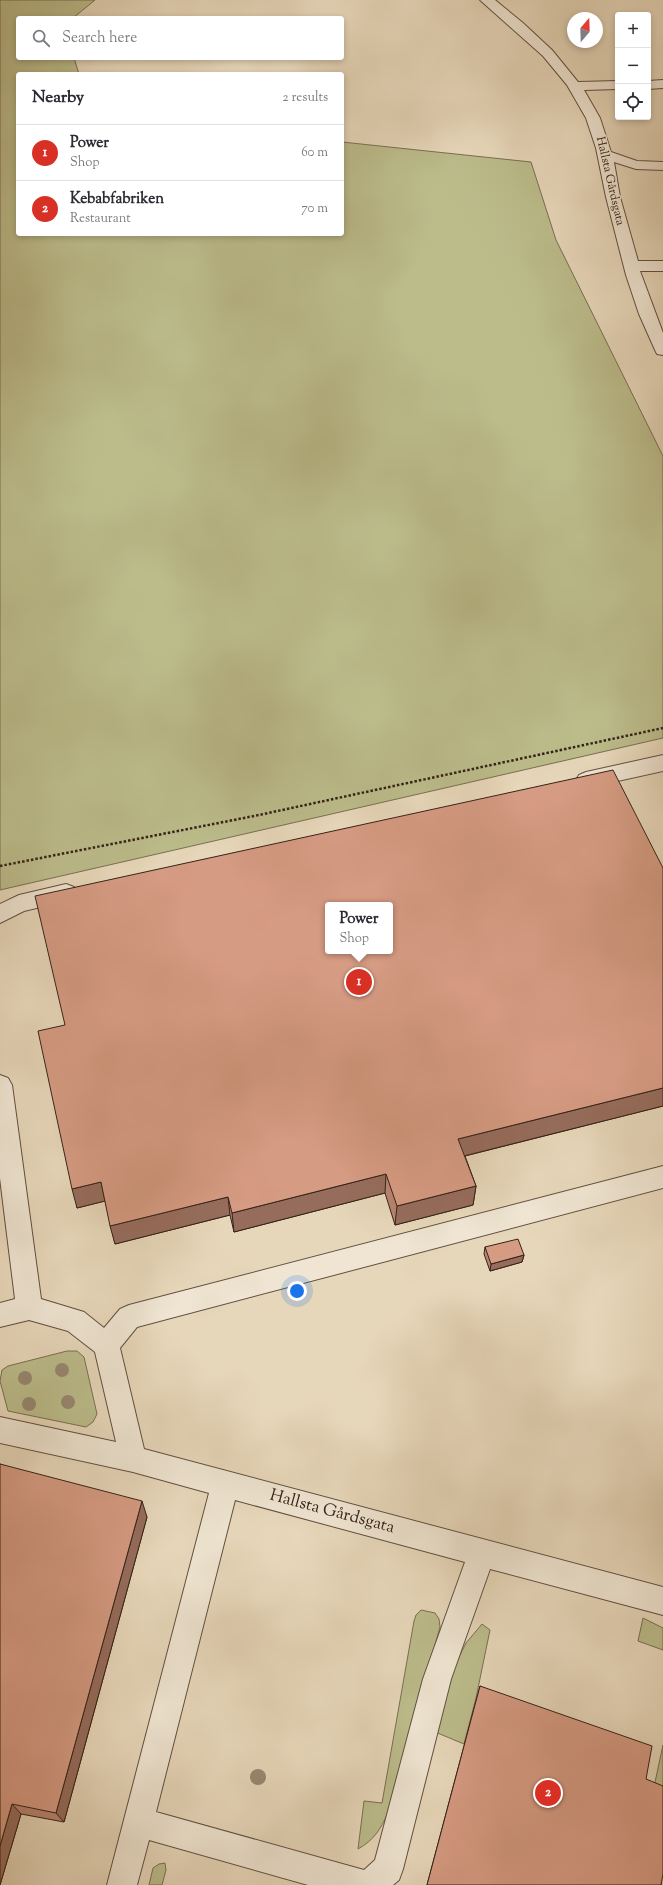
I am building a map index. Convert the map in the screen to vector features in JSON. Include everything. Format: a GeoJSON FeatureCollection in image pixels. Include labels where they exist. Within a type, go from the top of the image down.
{"type":"FeatureCollection","features":[{"type":"Feature","properties":{"kind":"street","name":"Hallsta Gårdsgata"},"geometry":{"type":"LineString","coordinates":[[488,0],[547,51],[575,86],[594,119],[606,155],[613,196],[632,266],[650,324],[663,350]]}},
{"type":"Feature","properties":{"kind":"street"},"geometry":{"type":"LineString","coordinates":[[651,85],[663,84]]}},
{"type":"Feature","properties":{"kind":"street"},"geometry":{"type":"LineString","coordinates":[[575,86],[615,85]]}},
{"type":"Feature","properties":{"kind":"street"},"geometry":{"type":"LineString","coordinates":[[606,155],[636,165],[663,166]]}},
{"type":"Feature","properties":{"kind":"street"},"geometry":{"type":"LineString","coordinates":[[632,266],[663,266]]}},
{"type":"Feature","properties":{"kind":"street"},"geometry":{"type":"LineString","coordinates":[[565,785],[663,763]]}},
{"type":"Feature","properties":{"kind":"street"},"geometry":{"type":"LineString","coordinates":[[0,914],[19,904],[82,890]]}},
{"type":"Feature","properties":{"kind":"street"},"geometry":{"type":"LineString","coordinates":[[0,1085],[29,1308]]}},
{"type":"Feature","properties":{"kind":"street"},"geometry":{"type":"LineString","coordinates":[[106,1344],[129,1317],[663,1177]]}},
{"type":"Feature","properties":{"kind":"street"},"geometry":{"type":"LineString","coordinates":[[0,1315],[29,1308],[75,1321],[106,1344],[133,1459]]}},
{"type":"Feature","properties":{"kind":"street","name":"Hallsta Gårdsgata"},"geometry":{"type":"LineString","coordinates":[[0,1430],[133,1459],[663,1601]]}},
{"type":"Feature","properties":{"kind":"street"},"geometry":{"type":"LineString","coordinates":[[122,1885],[225,1484]]}},
{"type":"Feature","properties":{"kind":"street"},"geometry":{"type":"LineString","coordinates":[[371,1885],[388,1869],[403,1816],[437,1679],[456,1629],[482,1552]]}},
{"type":"Feature","properties":{"kind":"street"},"geometry":{"type":"LineString","coordinates":[[138,1822],[363,1885]]}},
{"type":"Feature","properties":{"kind":"path"},"geometry":{"type":"LineString","coordinates":[[0,866],[259,815],[663,728]]}},
{"type":"Feature","properties":{"kind":"green space"},"geometry":{"type":"Polygon","coordinates":[[[0,0],[95,0],[75,16],[16,16],[16,60],[75,60],[78,72],[16,72],[16,236],[344,236],[344,142],[531,162],[556,240],[663,456],[663,738],[0,890],[0,0]]]}},
{"type":"Feature","properties":{"kind":"green space"},"geometry":{"type":"Polygon","coordinates":[[[67,1351],[77,1351],[84,1357],[97,1414],[93,1422],[86,1427],[8,1411],[0,1381],[2,1370],[8,1366],[67,1351]]]}},
{"type":"Feature","properties":{"kind":"green space"},"geometry":{"type":"Polygon","coordinates":[[[421,1610],[435,1613],[439,1619],[440,1627],[388,1813],[376,1834],[358,1849],[364,1801],[382,1803],[414,1621],[416,1615],[421,1610]]]}},
{"type":"Feature","properties":{"kind":"green space"},"geometry":{"type":"Polygon","coordinates":[[[643,1618],[663,1628],[663,1650],[638,1641],[643,1618]]]}},
{"type":"Feature","properties":{"kind":"green space"},"geometry":{"type":"Polygon","coordinates":[[[482,1624],[490,1630],[476,1698],[464,1744],[435,1732],[452,1671],[466,1643],[482,1624]]]}},
{"type":"Feature","properties":{"kind":"green space"},"geometry":{"type":"Polygon","coordinates":[[[663,1745],[663,1790],[652,1796],[663,1745]]]}},
{"type":"Feature","properties":{"kind":"green space"},"geometry":{"type":"Polygon","coordinates":[[[165,1863],[166,1870],[162,1885],[149,1885],[153,1868],[159,1864],[165,1863]]]}},
{"type":"Feature","properties":{"kind":"building"},"geometry":{"type":"Polygon","coordinates":[[[613,770],[663,868],[663,1088],[458,1139],[476,1186],[397,1206],[386,1174],[232,1213],[228,1197],[110,1226],[101,1182],[72,1189],[38,1031],[65,1025],[35,896],[613,770]]]}},
{"type":"Feature","properties":{"kind":"building"},"geometry":{"type":"Polygon","coordinates":[[[518,1239],[524,1255],[491,1264],[485,1247],[518,1239]]]}},
{"type":"Feature","properties":{"kind":"building"},"geometry":{"type":"Polygon","coordinates":[[[0,1464],[142,1501],[56,1813],[12,1804],[0,1846],[0,1464]]]}},
{"type":"Feature","properties":{"kind":"building"},"geometry":{"type":"Polygon","coordinates":[[[480,1686],[652,1746],[646,1779],[663,1786],[663,1874],[661,1885],[427,1885],[480,1686]]]}},
{"type":"Feature","properties":{"kind":"place","name":"Power"},"geometry":{"type":"Point","coordinates":[359,982]}},
{"type":"Feature","properties":{"kind":"place","name":"Kebabfabriken"},"geometry":{"type":"Point","coordinates":[548,1793]}}]}
